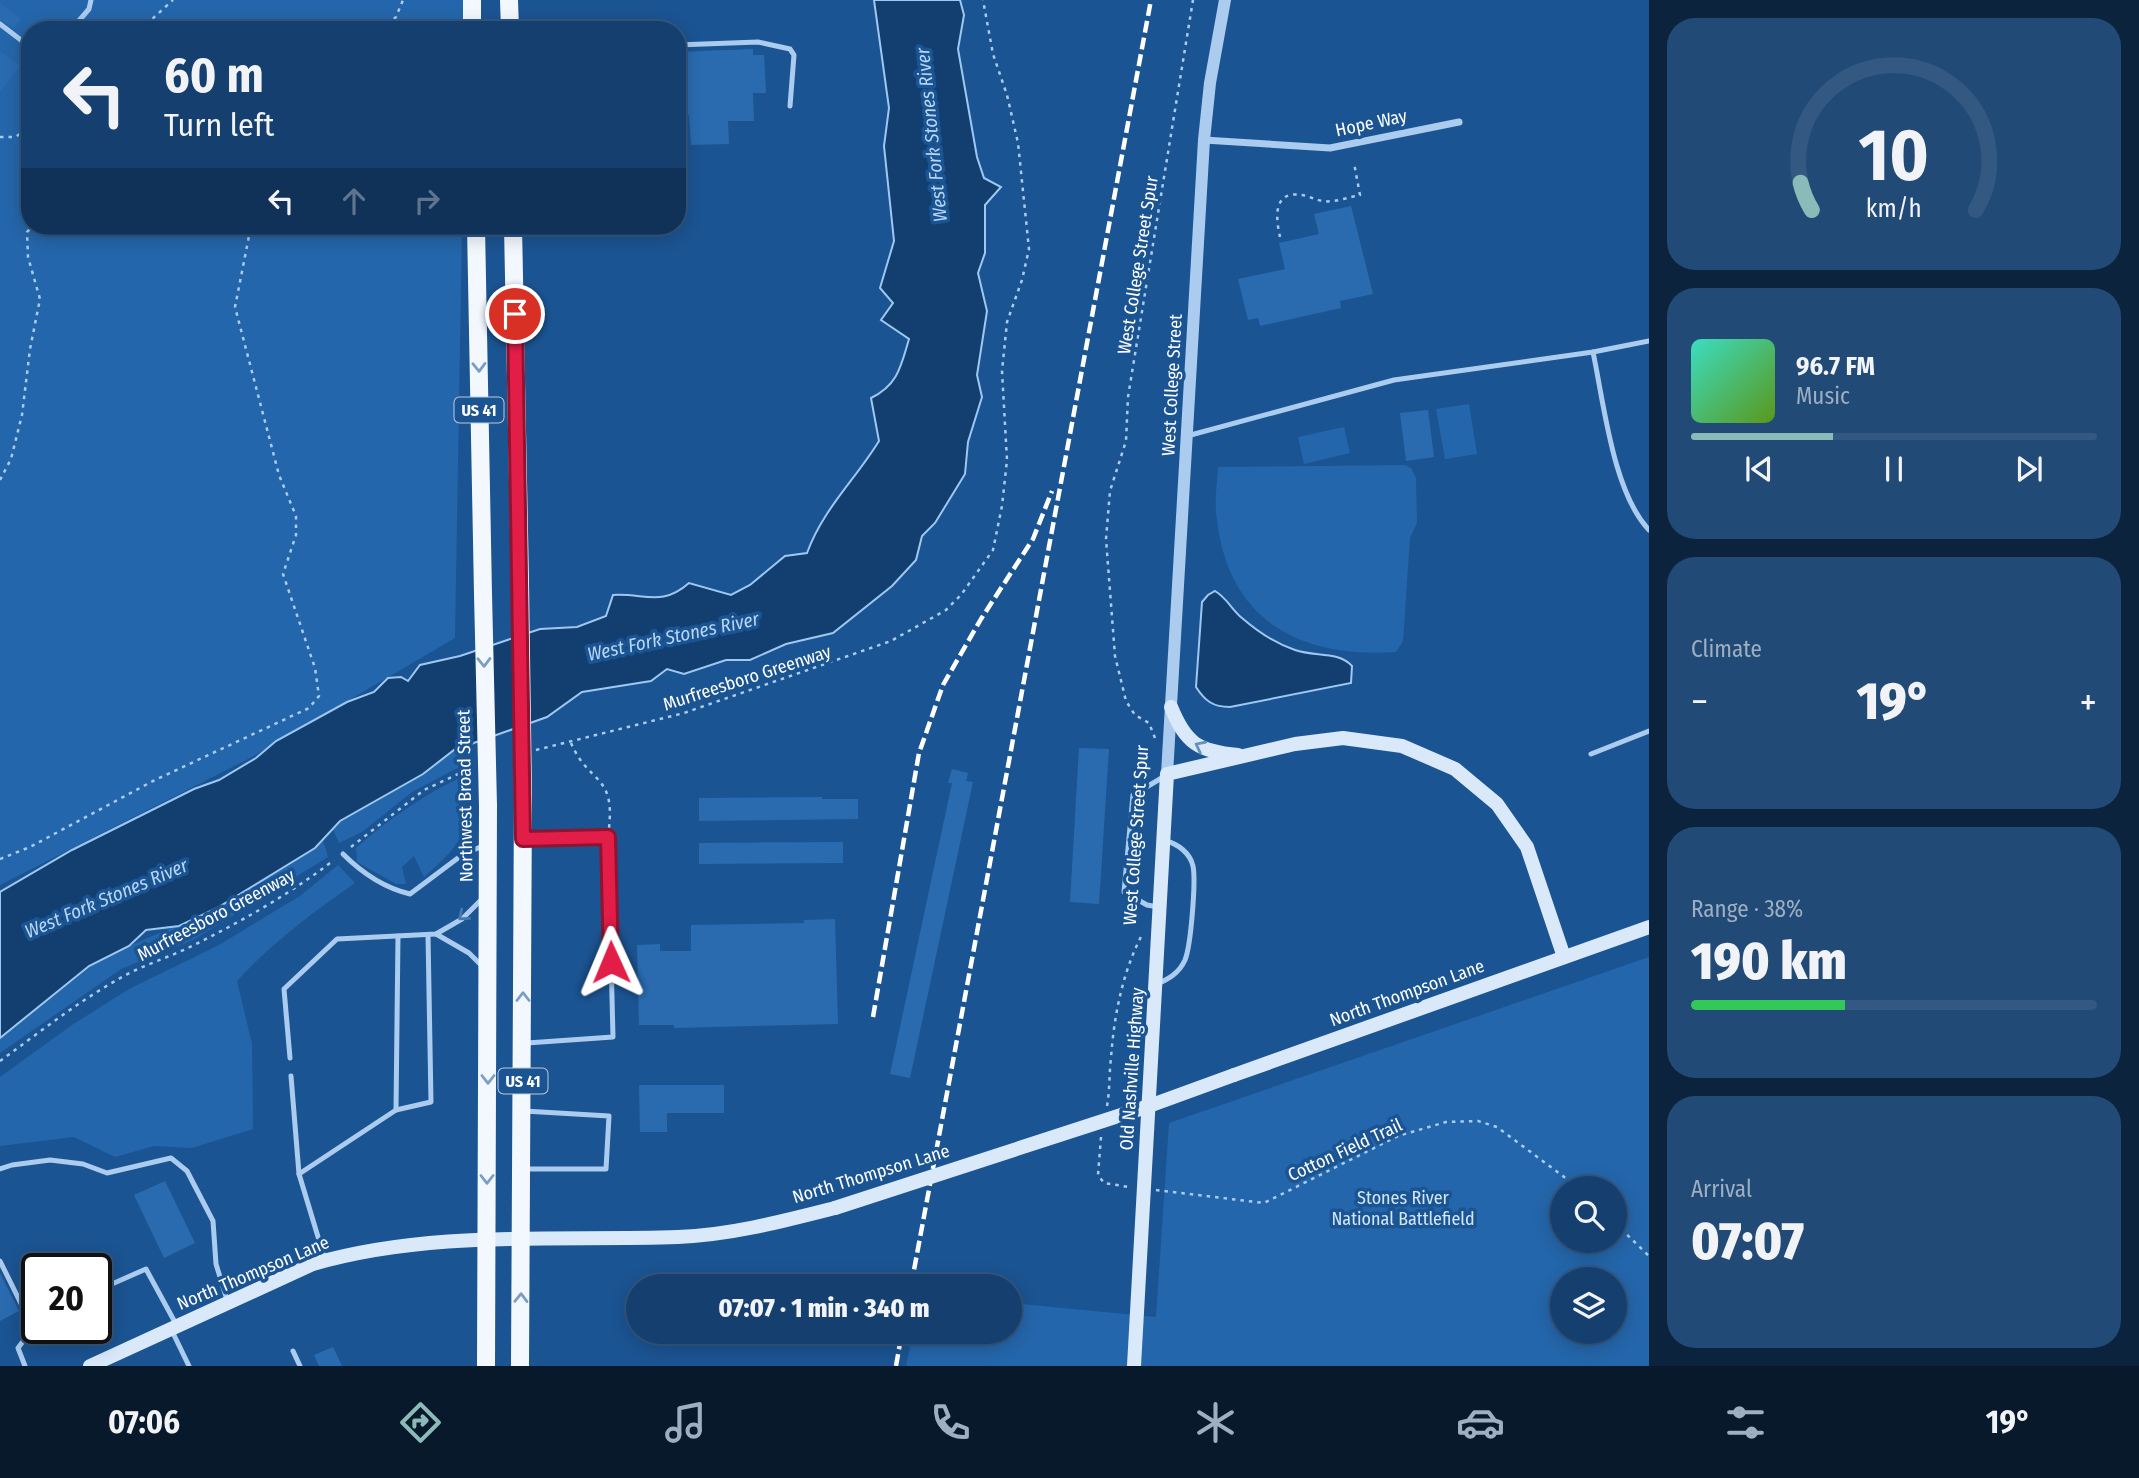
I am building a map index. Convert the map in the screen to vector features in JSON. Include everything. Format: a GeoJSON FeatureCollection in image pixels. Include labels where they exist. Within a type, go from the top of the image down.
{"type":"FeatureCollection","features":[{"type":"Feature","properties":{"kind":"main road"},"geometry":{"type":"LineString","coordinates":[[472,0],[472,21]]}},
{"type":"Feature","properties":{"kind":"main road"},"geometry":{"type":"LineString","coordinates":[[509,0],[510,21]]}},
{"type":"Feature","properties":{"kind":"main road","name":"Northwest Broad Street"},"geometry":{"type":"LineString","coordinates":[[476,235],[488,806],[486,1366]]}},
{"type":"Feature","properties":{"kind":"main road","name":"US 41"},"geometry":{"type":"LineString","coordinates":[[513,235],[523,796],[520,1366]]}},
{"type":"Feature","properties":{"kind":"main road"},"geometry":{"type":"LineString","coordinates":[[1171,707],[1181,731],[1191,742],[1212,752],[1250,756]]}},
{"type":"Feature","properties":{"kind":"main road"},"geometry":{"type":"LineString","coordinates":[[1167,774],[1295,744],[1343,738],[1402,746],[1455,769],[1497,804],[1527,846],[1564,957]]}},
{"type":"Feature","properties":{"kind":"main road","name":"Old Nashville Highway"},"geometry":{"type":"LineString","coordinates":[[1134,1366],[1157,984],[1154,906],[1166,841],[1167,774]]}},
{"type":"Feature","properties":{"kind":"main road","name":"North Thompson Lane"},"geometry":{"type":"LineString","coordinates":[[90,1366],[325,1261],[385,1247],[522,1237],[680,1237],[757,1227],[835,1208],[1149,1106],[1649,928]]}},
{"type":"Feature","properties":{"kind":"street","name":"West College Street"},"geometry":{"type":"LineString","coordinates":[[1167,774],[1204,140],[1210,83],[1225,0]]}},
{"type":"Feature","properties":{"kind":"street","name":"Hope Way"},"geometry":{"type":"LineString","coordinates":[[1204,140],[1331,148],[1459,122]]}},
{"type":"Feature","properties":{"kind":"lane"},"geometry":{"type":"LineString","coordinates":[[79,21],[89,9],[91,0]]}},
{"type":"Feature","properties":{"kind":"lane"},"geometry":{"type":"LineString","coordinates":[[0,24],[21,40]]}},
{"type":"Feature","properties":{"kind":"lane"},"geometry":{"type":"LineString","coordinates":[[686,45],[758,42],[790,49],[794,55],[790,106]]}},
{"type":"Feature","properties":{"kind":"lane"},"geometry":{"type":"LineString","coordinates":[[1187,436],[1394,380],[1593,352],[1649,341]]}},
{"type":"Feature","properties":{"kind":"lane"},"geometry":{"type":"LineString","coordinates":[[1593,352],[1620,476],[1641,522],[1649,530]]}},
{"type":"Feature","properties":{"kind":"lane"},"geometry":{"type":"LineString","coordinates":[[1591,754],[1649,731]]}},
{"type":"Feature","properties":{"kind":"lane"},"geometry":{"type":"LineString","coordinates":[[1154,906],[1124,892],[1133,795],[1167,774]]}},
{"type":"Feature","properties":{"kind":"lane"},"geometry":{"type":"LineString","coordinates":[[523,839],[608,837],[613,1037],[523,1043]]}},
{"type":"Feature","properties":{"kind":"lane"},"geometry":{"type":"LineString","coordinates":[[1157,984],[1172,977],[1184,962],[1189,946],[1193,892],[1193,865],[1184,850],[1166,841]]}},
{"type":"Feature","properties":{"kind":"lane"},"geometry":{"type":"LineString","coordinates":[[343,854],[373,878],[396,891],[410,894],[462,855],[488,844]]}},
{"type":"Feature","properties":{"kind":"lane"},"geometry":{"type":"LineString","coordinates":[[436,934],[462,919],[488,893]]}},
{"type":"Feature","properties":{"kind":"lane"},"geometry":{"type":"LineString","coordinates":[[299,1174],[396,1110],[431,1102],[426,967],[428,934]]}},
{"type":"Feature","properties":{"kind":"lane"},"geometry":{"type":"LineString","coordinates":[[290,1058],[284,989],[337,939],[436,934],[469,953],[487,972]]}},
{"type":"Feature","properties":{"kind":"lane"},"geometry":{"type":"LineString","coordinates":[[396,1110],[397,1007],[401,987],[398,936]]}},
{"type":"Feature","properties":{"kind":"lane"},"geometry":{"type":"LineString","coordinates":[[397,1007],[405,1007]]}},
{"type":"Feature","properties":{"kind":"lane"},"geometry":{"type":"LineString","coordinates":[[397,1025],[406,1025]]}},
{"type":"Feature","properties":{"kind":"lane"},"geometry":{"type":"LineString","coordinates":[[397,1041],[406,1041]]}},
{"type":"Feature","properties":{"kind":"lane"},"geometry":{"type":"LineString","coordinates":[[397,1063],[406,1063]]}},
{"type":"Feature","properties":{"kind":"lane"},"geometry":{"type":"LineString","coordinates":[[291,1076],[299,1174],[325,1261]]}},
{"type":"Feature","properties":{"kind":"lane"},"geometry":{"type":"LineString","coordinates":[[397,1082],[406,1082]]}},
{"type":"Feature","properties":{"kind":"lane"},"geometry":{"type":"LineString","coordinates":[[523,1111],[609,1116],[606,1169],[523,1169]]}},
{"type":"Feature","properties":{"kind":"lane"},"geometry":{"type":"LineString","coordinates":[[0,1169],[50,1160],[83,1164],[107,1173],[171,1158],[187,1171],[213,1221],[216,1264],[228,1303]]}},
{"type":"Feature","properties":{"kind":"lane"},"geometry":{"type":"LineString","coordinates":[[0,1261],[33,1328],[18,1348],[25,1366]]}},
{"type":"Feature","properties":{"kind":"lane"},"geometry":{"type":"LineString","coordinates":[[112,1284],[146,1269],[189,1366]]}},
{"type":"Feature","properties":{"kind":"lane"},"geometry":{"type":"LineString","coordinates":[[293,1351],[300,1366]]}},
{"type":"Feature","properties":{"kind":"path"},"geometry":{"type":"LineString","coordinates":[[150,21],[173,0]]}},
{"type":"Feature","properties":{"kind":"path"},"geometry":{"type":"LineString","coordinates":[[391,21],[396,17],[403,0]]}},
{"type":"Feature","properties":{"kind":"path","name":"Murfreesboro Greenway"},"geometry":{"type":"LineString","coordinates":[[533,751],[684,713],[891,642],[946,610],[961,595],[993,550],[1002,506],[1007,460],[1002,371],[1007,322],[1029,249],[1018,143],[1007,95],[993,54],[983,0]]}},
{"type":"Feature","properties":{"kind":"path","name":"West College Street Spur"},"geometry":{"type":"LineString","coordinates":[[1154,748],[1155,736],[1149,723],[1135,715],[1126,701],[1115,656],[1106,539],[1110,491],[1126,441],[1128,397],[1193,0]]}},
{"type":"Feature","properties":{"kind":"path"},"geometry":{"type":"LineString","coordinates":[[0,137],[15,137],[21,133]]}},
{"type":"Feature","properties":{"kind":"path"},"geometry":{"type":"LineString","coordinates":[[1280,237],[1276,213],[1279,204],[1288,197],[1305,195],[1326,202],[1360,195],[1354,163]]}},
{"type":"Feature","properties":{"kind":"path"},"geometry":{"type":"LineString","coordinates":[[0,480],[11,459],[22,415],[30,349],[40,299],[28,257],[27,235]]}},
{"type":"Feature","properties":{"kind":"path"},"geometry":{"type":"LineString","coordinates":[[0,859],[30,847],[153,780],[309,708],[319,696],[315,668],[283,573],[296,535],[296,516],[279,475],[235,307],[249,235]]}},
{"type":"Feature","properties":{"kind":"path"},"geometry":{"type":"LineString","coordinates":[[571,743],[583,764],[606,787],[611,810],[608,837]]}},
{"type":"Feature","properties":{"kind":"path","name":"Murfreesboro Greenway"},"geometry":{"type":"LineString","coordinates":[[0,1061],[77,1005],[125,975],[192,946],[305,883],[388,815],[424,790],[475,766]]}},
{"type":"Feature","properties":{"kind":"path","name":"West College Street Spur"},"geometry":{"type":"LineString","coordinates":[[1106,1112],[1112,1042],[1121,992],[1132,953],[1154,906]]}},
{"type":"Feature","properties":{"kind":"path","name":"Cotton Field Trail"},"geometry":{"type":"LineString","coordinates":[[1144,1189],[1265,1203],[1398,1136],[1446,1122],[1478,1121],[1497,1127],[1563,1176]]}},
{"type":"Feature","properties":{"kind":"path"},"geometry":{"type":"LineString","coordinates":[[1103,1125],[1098,1175],[1104,1183],[1112,1186],[1144,1189]]}},
{"type":"Feature","properties":{"kind":"path"},"geometry":{"type":"LineString","coordinates":[[1627,1235],[1649,1256]]}},
{"type":"Feature","properties":{"kind":"green space"},"geometry":{"type":"Polygon","coordinates":[[[0,0],[466,0],[466,21],[21,21],[21,235],[462,235],[455,638],[250,758],[0,885],[0,0]]]}},
{"type":"Feature","properties":{"kind":"green space"},"geometry":{"type":"Polygon","coordinates":[[[1469,404],[1477,454],[1445,459],[1436,409],[1469,404]]]}},
{"type":"Feature","properties":{"kind":"green space"},"geometry":{"type":"Polygon","coordinates":[[[1344,427],[1350,453],[1304,464],[1298,437],[1344,427]]]}},
{"type":"Feature","properties":{"kind":"green space"},"geometry":{"type":"Polygon","coordinates":[[[1405,465],[1411,468],[1416,478],[1417,523],[1410,538],[1403,641],[1396,652],[1330,648],[1301,640],[1275,626],[1254,608],[1237,584],[1224,555],[1216,513],[1218,467],[1405,465]]]}},
{"type":"Feature","properties":{"kind":"green space"},"geometry":{"type":"Polygon","coordinates":[[[463,748],[465,764],[412,792],[362,832],[339,843],[333,829],[340,821],[423,774],[454,750],[463,748]]]}},
{"type":"Feature","properties":{"kind":"green space"},"geometry":{"type":"Polygon","coordinates":[[[466,775],[462,833],[450,852],[424,877],[414,856],[402,867],[406,884],[396,884],[357,862],[356,848],[382,826],[408,807],[466,775]]]}},
{"type":"Feature","properties":{"kind":"green space"},"geometry":{"type":"Polygon","coordinates":[[[323,840],[328,857],[193,940],[121,969],[0,1053],[0,1038],[89,966],[217,908],[315,848],[323,840]]]}},
{"type":"Feature","properties":{"kind":"green space"},"geometry":{"type":"Polygon","coordinates":[[[338,865],[355,883],[293,929],[237,981],[252,1044],[253,1129],[192,1148],[154,1146],[115,1157],[74,1137],[0,1146],[0,1077],[72,1025],[129,989],[219,945],[300,896],[338,865]]]}},
{"type":"Feature","properties":{"kind":"green space","name":"Stones River National Battlefield"},"geometry":{"type":"Polygon","coordinates":[[[1649,957],[1649,1366],[906,1366],[911,1344],[1022,1344],[1022,1304],[1156,1317],[1169,1123],[1649,957]]]}},
{"type":"Feature","properties":{"kind":"water","name":"West Fork Stones River"},"geometry":{"type":"Polygon","coordinates":[[[874,0],[960,0],[964,15],[958,49],[977,157],[984,178],[1001,187],[985,205],[985,253],[978,273],[987,311],[977,375],[982,397],[968,442],[965,474],[935,523],[922,536],[916,560],[892,586],[833,633],[786,644],[750,660],[726,660],[684,674],[667,669],[651,681],[582,692],[547,717],[454,750],[423,774],[340,821],[315,848],[217,908],[179,926],[146,930],[129,946],[89,966],[0,1038],[0,892],[72,850],[194,789],[219,780],[256,758],[276,741],[347,702],[374,692],[388,678],[401,677],[408,681],[420,665],[460,656],[540,629],[577,627],[606,616],[613,595],[662,597],[689,583],[731,595],[750,585],[785,556],[807,553],[830,509],[879,441],[871,398],[893,381],[901,366],[909,339],[881,320],[893,303],[880,288],[894,241],[884,146],[889,108],[874,0]]]}},
{"type":"Feature","properties":{"kind":"water"},"geometry":{"type":"Polygon","coordinates":[[[1215,591],[1242,618],[1274,641],[1295,650],[1333,656],[1346,661],[1352,666],[1351,683],[1230,707],[1210,702],[1196,687],[1202,602],[1215,591]]]}},
{"type":"Feature","properties":{"kind":"building"},"geometry":{"type":"Polygon","coordinates":[[[0,3],[21,19],[14,28],[0,19],[0,3]]]}},
{"type":"Feature","properties":{"kind":"building"},"geometry":{"type":"Polygon","coordinates":[[[753,49],[753,55],[764,55],[766,93],[753,93],[754,121],[728,121],[729,144],[691,145],[689,115],[686,115],[686,52],[753,49]]]}},
{"type":"Feature","properties":{"kind":"building"},"geometry":{"type":"Polygon","coordinates":[[[0,51],[20,66],[0,92],[0,51]]]}},
{"type":"Feature","properties":{"kind":"building"},"geometry":{"type":"Polygon","coordinates":[[[1351,206],[1373,294],[1340,301],[1341,308],[1260,326],[1258,318],[1248,320],[1238,279],[1285,269],[1279,243],[1319,234],[1314,214],[1351,206]]]}},
{"type":"Feature","properties":{"kind":"building"},"geometry":{"type":"Polygon","coordinates":[[[1428,410],[1434,457],[1406,461],[1400,413],[1428,410]]]}},
{"type":"Feature","properties":{"kind":"building"},"geometry":{"type":"Polygon","coordinates":[[[1079,748],[1109,749],[1099,904],[1070,902],[1079,748]]]}},
{"type":"Feature","properties":{"kind":"building"},"geometry":{"type":"Polygon","coordinates":[[[952,769],[968,773],[966,781],[973,782],[910,1078],[890,1074],[952,783],[948,783],[952,769]]]}},
{"type":"Feature","properties":{"kind":"building"},"geometry":{"type":"Polygon","coordinates":[[[699,798],[858,799],[858,819],[699,821],[699,798]]]}},
{"type":"Feature","properties":{"kind":"building"},"geometry":{"type":"Polygon","coordinates":[[[843,842],[843,863],[699,864],[699,843],[843,842]]]}},
{"type":"Feature","properties":{"kind":"building"},"geometry":{"type":"Polygon","coordinates":[[[835,919],[838,1024],[674,1028],[674,1025],[639,1025],[637,945],[660,944],[660,951],[691,951],[691,925],[804,923],[804,920],[835,919]]]}},
{"type":"Feature","properties":{"kind":"building"},"geometry":{"type":"Polygon","coordinates":[[[639,1085],[724,1085],[724,1113],[667,1113],[667,1132],[640,1132],[639,1085]]]}},
{"type":"Feature","properties":{"kind":"building"},"geometry":{"type":"Polygon","coordinates":[[[165,1181],[195,1243],[164,1258],[134,1195],[165,1181]]]}},
{"type":"Feature","properties":{"kind":"building"},"geometry":{"type":"Polygon","coordinates":[[[0,1273],[19,1311],[0,1321],[0,1273]]]}},
{"type":"Feature","properties":{"kind":"building"},"geometry":{"type":"Polygon","coordinates":[[[333,1347],[342,1366],[319,1366],[314,1355],[333,1347]]]}},
{"type":"Feature","properties":{"kind":"railway"},"geometry":{"type":"LineString","coordinates":[[913,1274],[1151,0]]}},
{"type":"Feature","properties":{"kind":"railway"},"geometry":{"type":"LineString","coordinates":[[873,1017],[919,753],[943,685],[981,619],[1033,539],[1052,491]]}},
{"type":"Feature","properties":{"kind":"railway"},"geometry":{"type":"LineString","coordinates":[[896,1366],[900,1344]]}},
{"type":"Feature","properties":{"kind":"route"},"geometry":{"type":"LineString","coordinates":[[515,314],[523,839],[608,837],[611,962]]}}]}
